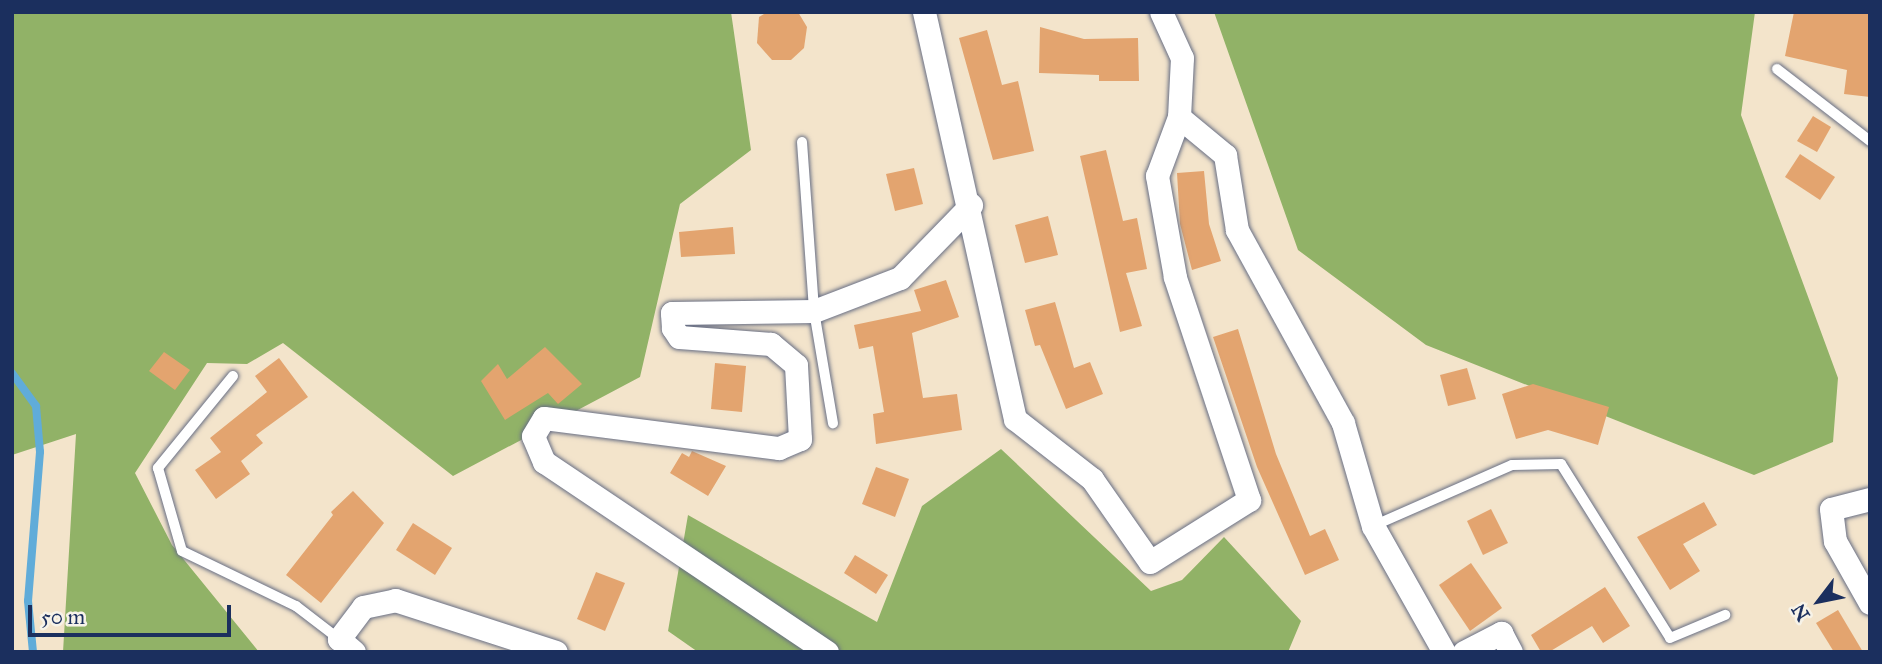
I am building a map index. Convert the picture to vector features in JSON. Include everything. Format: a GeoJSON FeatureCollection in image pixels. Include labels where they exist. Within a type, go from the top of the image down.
{"type":"FeatureCollection","features":[{"type":"Feature","properties":{"kind":"street"},"geometry":{"type":"LineString","coordinates":[[924,12],[971,205],[1015,419],[1092,480],[1150,562],[1249,500],[1175,277],[1157,176],[1179,117],[1182,58],[1161,12]]}},
{"type":"Feature","properties":{"kind":"street"},"geometry":{"type":"LineString","coordinates":[[1179,117],[1225,155],[1237,230],[1343,423],[1373,526],[1444,652]]}},
{"type":"Feature","properties":{"kind":"street"},"geometry":{"type":"LineString","coordinates":[[827,652],[544,462],[534,436],[544,418],[779,449],[800,439],[796,365],[771,344],[679,337],[672,313],[814,311],[900,278],[971,205]]}},
{"type":"Feature","properties":{"kind":"street"},"geometry":{"type":"LineString","coordinates":[[1870,499],[1831,509],[1835,541],[1870,603]]}},
{"type":"Feature","properties":{"kind":"street"},"geometry":{"type":"LineString","coordinates":[[347,645],[363,607],[395,600],[556,652]]}},
{"type":"Feature","properties":{"kind":"street"},"geometry":{"type":"LineString","coordinates":[[1464,652],[1501,633],[1511,652]]}},
{"type":"Feature","properties":{"kind":"lane"},"geometry":{"type":"LineString","coordinates":[[1777,69],[1870,141]]}},
{"type":"Feature","properties":{"kind":"lane"},"geometry":{"type":"LineString","coordinates":[[802,142],[814,311],[833,423]]}},
{"type":"Feature","properties":{"kind":"lane"},"geometry":{"type":"LineString","coordinates":[[233,376],[158,468],[182,551],[296,606],[347,645]]}},
{"type":"Feature","properties":{"kind":"lane"},"geometry":{"type":"LineString","coordinates":[[1373,526],[1512,466],[1562,464],[1670,638],[1726,615]]}},
{"type":"Feature","properties":{"kind":"green space"},"geometry":{"type":"Polygon","coordinates":[[[12,12],[731,12],[751,150],[680,204],[640,377],[453,476],[283,343],[247,364],[207,363],[135,473],[172,545],[259,652],[63,652],[76,434],[12,455],[12,12]]]}},
{"type":"Feature","properties":{"kind":"green space"},"geometry":{"type":"Polygon","coordinates":[[[1214,12],[1755,12],[1741,115],[1838,378],[1833,442],[1754,475],[1426,345],[1298,250],[1214,12]]]}},
{"type":"Feature","properties":{"kind":"green space"},"geometry":{"type":"Polygon","coordinates":[[[1001,449],[1151,591],[1182,580],[1224,537],[1301,621],[1288,652],[698,652],[668,631],[688,515],[877,622],[922,506],[1001,449]]]}},
{"type":"Feature","properties":{"kind":"building"},"geometry":{"type":"Polygon","coordinates":[[[767,12],[798,12],[807,27],[804,48],[791,60],[772,60],[757,43],[759,17],[767,12]]]}},
{"type":"Feature","properties":{"kind":"building"},"geometry":{"type":"Polygon","coordinates":[[[1794,12],[1870,12],[1870,97],[1844,94],[1847,70],[1785,56],[1794,12]]]}},
{"type":"Feature","properties":{"kind":"building"},"geometry":{"type":"Polygon","coordinates":[[[1040,27],[1084,39],[1138,38],[1139,81],[1099,81],[1099,75],[1039,73],[1040,27]]]}},
{"type":"Feature","properties":{"kind":"building"},"geometry":{"type":"Polygon","coordinates":[[[987,30],[1002,85],[1018,81],[1034,151],[993,160],[959,38],[987,30]]]}},
{"type":"Feature","properties":{"kind":"building"},"geometry":{"type":"Polygon","coordinates":[[[1813,116],[1831,127],[1817,152],[1797,141],[1813,116]]]}},
{"type":"Feature","properties":{"kind":"building"},"geometry":{"type":"Polygon","coordinates":[[[1106,150],[1123,221],[1137,218],[1147,269],[1126,273],[1142,326],[1120,332],[1080,156],[1106,150]]]}},
{"type":"Feature","properties":{"kind":"building"},"geometry":{"type":"Polygon","coordinates":[[[1800,154],[1835,177],[1820,200],[1785,177],[1800,154]]]}},
{"type":"Feature","properties":{"kind":"building"},"geometry":{"type":"Polygon","coordinates":[[[914,168],[923,204],[895,211],[886,174],[914,168]]]}},
{"type":"Feature","properties":{"kind":"building"},"geometry":{"type":"Polygon","coordinates":[[[1204,171],[1209,224],[1221,261],[1192,270],[1180,224],[1177,173],[1204,171]]]}},
{"type":"Feature","properties":{"kind":"building"},"geometry":{"type":"Polygon","coordinates":[[[1048,216],[1058,255],[1025,263],[1015,225],[1048,216]]]}},
{"type":"Feature","properties":{"kind":"building"},"geometry":{"type":"Polygon","coordinates":[[[733,227],[735,254],[681,257],[679,232],[733,227]]]}},
{"type":"Feature","properties":{"kind":"building"},"geometry":{"type":"Polygon","coordinates":[[[946,280],[959,317],[912,333],[923,398],[957,394],[962,430],[876,444],[873,414],[884,412],[873,346],[859,349],[854,325],[921,311],[914,290],[946,280]]]}},
{"type":"Feature","properties":{"kind":"building"},"geometry":{"type":"Polygon","coordinates":[[[1055,302],[1074,368],[1090,362],[1103,394],[1066,409],[1040,345],[1035,346],[1025,310],[1055,302]]]}},
{"type":"Feature","properties":{"kind":"building"},"geometry":{"type":"Polygon","coordinates":[[[1238,329],[1276,454],[1310,536],[1325,529],[1339,560],[1305,575],[1257,467],[1213,337],[1238,329]]]}},
{"type":"Feature","properties":{"kind":"building"},"geometry":{"type":"Polygon","coordinates":[[[545,347],[582,384],[558,404],[548,393],[505,420],[481,381],[498,364],[507,379],[545,347]]]}},
{"type":"Feature","properties":{"kind":"building"},"geometry":{"type":"Polygon","coordinates":[[[164,352],[190,370],[175,390],[149,371],[164,352]]]}},
{"type":"Feature","properties":{"kind":"building"},"geometry":{"type":"Polygon","coordinates":[[[279,358],[308,397],[256,435],[263,443],[241,461],[250,474],[216,499],[195,470],[221,452],[210,438],[267,392],[255,376],[279,358]]]}},
{"type":"Feature","properties":{"kind":"building"},"geometry":{"type":"Polygon","coordinates":[[[715,363],[746,366],[742,412],[711,409],[715,363]]]}},
{"type":"Feature","properties":{"kind":"building"},"geometry":{"type":"Polygon","coordinates":[[[1467,368],[1476,399],[1448,406],[1440,375],[1467,368]]]}},
{"type":"Feature","properties":{"kind":"building"},"geometry":{"type":"Polygon","coordinates":[[[1533,384],[1609,407],[1598,445],[1548,430],[1516,439],[1502,394],[1533,384]]]}},
{"type":"Feature","properties":{"kind":"building"},"geometry":{"type":"Polygon","coordinates":[[[692,451],[726,466],[708,496],[670,473],[682,453],[689,457],[692,451]]]}},
{"type":"Feature","properties":{"kind":"building"},"geometry":{"type":"Polygon","coordinates":[[[876,467],[909,479],[895,517],[862,504],[876,467]]]}},
{"type":"Feature","properties":{"kind":"building"},"geometry":{"type":"Polygon","coordinates":[[[353,491],[384,523],[321,603],[286,575],[333,515],[331,512],[353,491]]]}},
{"type":"Feature","properties":{"kind":"building"},"geometry":{"type":"Polygon","coordinates":[[[1704,502],[1717,525],[1683,544],[1700,571],[1670,590],[1637,537],[1704,502]]]}},
{"type":"Feature","properties":{"kind":"building"},"geometry":{"type":"Polygon","coordinates":[[[1491,509],[1508,543],[1483,555],[1467,521],[1491,509]]]}},
{"type":"Feature","properties":{"kind":"building"},"geometry":{"type":"Polygon","coordinates":[[[413,523],[452,548],[435,575],[396,550],[413,523]]]}},
{"type":"Feature","properties":{"kind":"building"},"geometry":{"type":"Polygon","coordinates":[[[855,555],[888,575],[876,594],[844,573],[855,555]]]}},
{"type":"Feature","properties":{"kind":"building"},"geometry":{"type":"Polygon","coordinates":[[[1471,563],[1502,608],[1470,631],[1439,585],[1471,563]]]}},
{"type":"Feature","properties":{"kind":"building"},"geometry":{"type":"Polygon","coordinates":[[[596,572],[625,583],[605,631],[577,619],[596,572]]]}},
{"type":"Feature","properties":{"kind":"building"},"geometry":{"type":"Polygon","coordinates":[[[1605,587],[1630,626],[1603,643],[1592,626],[1549,652],[1541,652],[1531,635],[1605,587]]]}},
{"type":"Feature","properties":{"kind":"building"},"geometry":{"type":"Polygon","coordinates":[[[1838,610],[1863,652],[1834,652],[1816,623],[1838,610]]]}},
{"type":"Feature","properties":{"kind":"waterway"},"geometry":{"type":"LineString","coordinates":[[12,373],[36,406],[40,452],[28,601],[33,652]]}}]}
